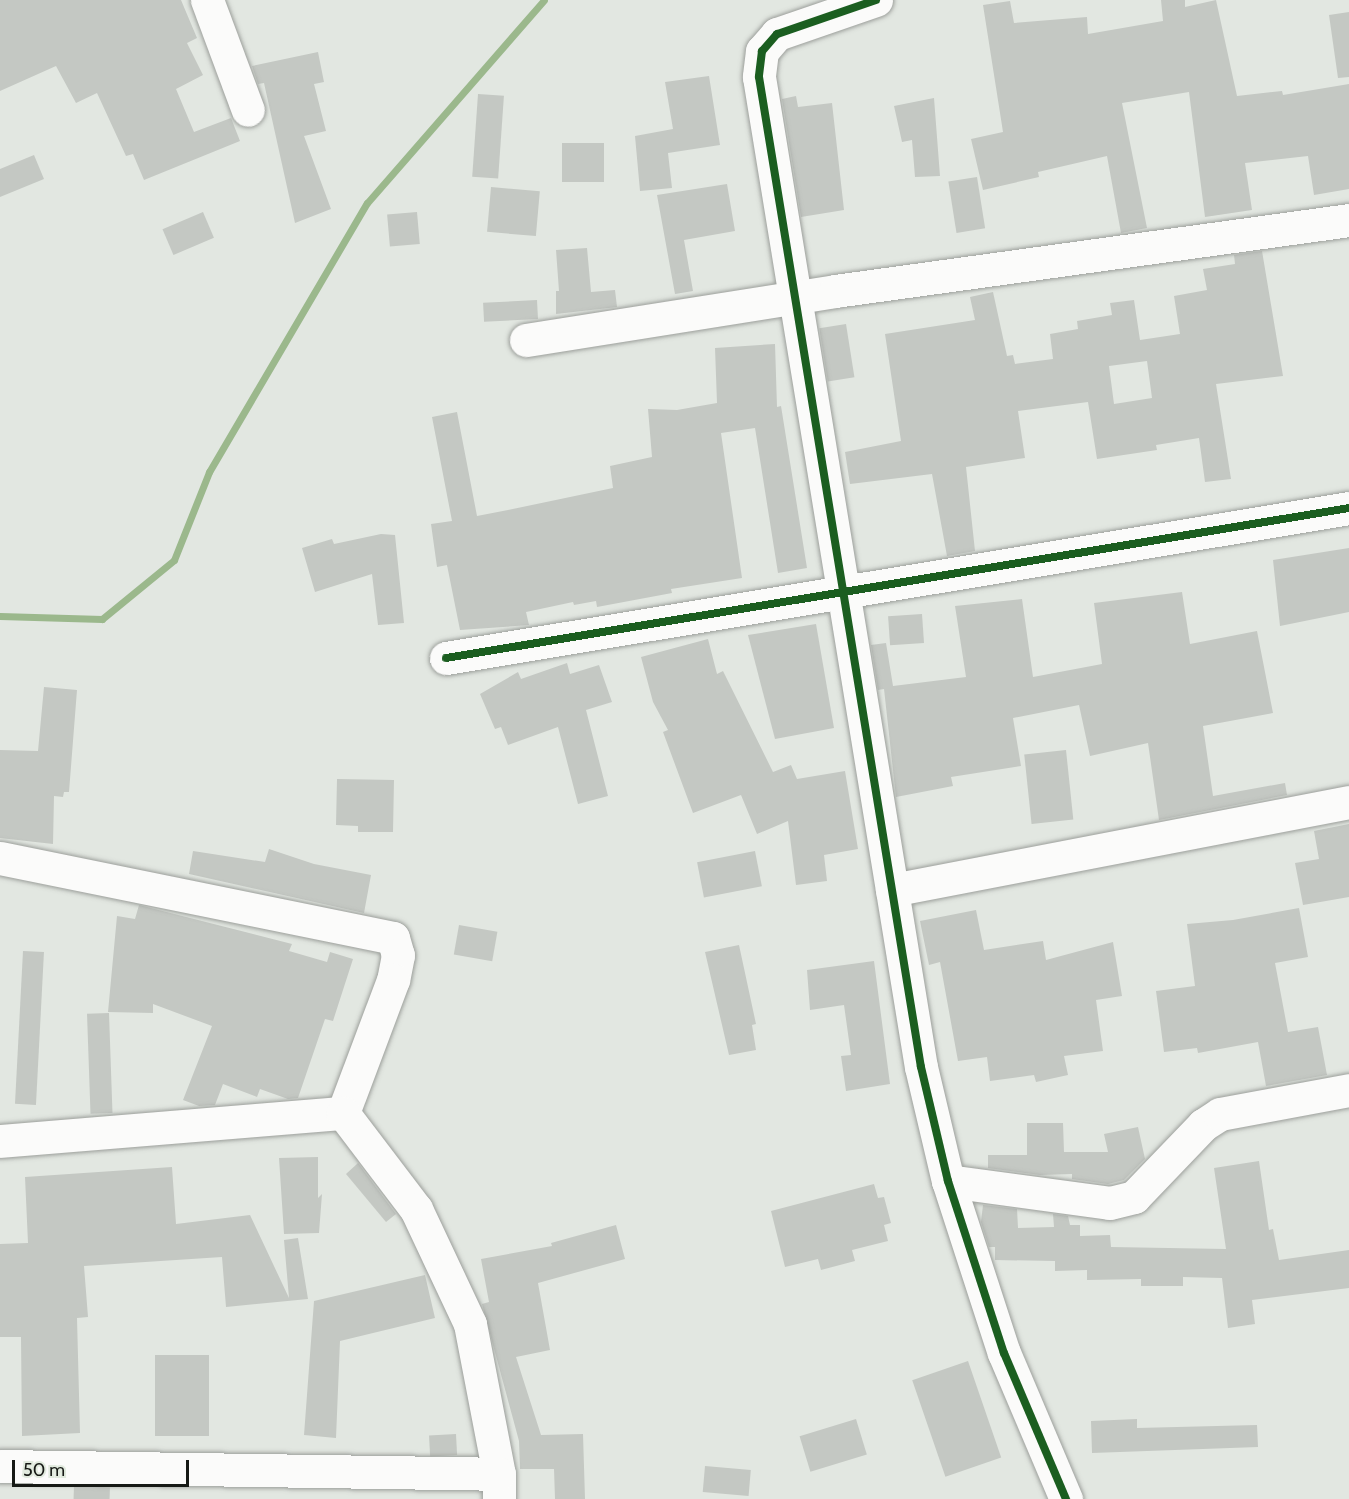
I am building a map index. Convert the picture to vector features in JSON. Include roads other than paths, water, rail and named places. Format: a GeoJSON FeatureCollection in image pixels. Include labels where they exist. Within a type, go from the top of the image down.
{"type":"FeatureCollection","features":[{"type":"Feature","properties":{"kind":"street"},"geometry":{"type":"LineString","coordinates":[[207,0],[248,110]]}},
{"type":"Feature","properties":{"kind":"street"},"geometry":{"type":"LineString","coordinates":[[876,0],[777,34],[762,51],[759,77],[845,589],[921,1067],[948,1181],[1004,1353],[1066,1499]]}},
{"type":"Feature","properties":{"kind":"street"},"geometry":{"type":"LineString","coordinates":[[526,340],[1349,220]]}},
{"type":"Feature","properties":{"kind":"street"},"geometry":{"type":"LineString","coordinates":[[446,658],[845,589],[1349,508]]}},
{"type":"Feature","properties":{"kind":"street"},"geometry":{"type":"LineString","coordinates":[[892,890],[1349,802]]}},
{"type":"Feature","properties":{"kind":"street"},"geometry":{"type":"LineString","coordinates":[[0,858],[393,938],[398,955],[393,980],[343,1113]]}},
{"type":"Feature","properties":{"kind":"street"},"geometry":{"type":"LineString","coordinates":[[948,1181],[1110,1203],[1134,1197],[1203,1125],[1220,1114],[1349,1090]]}},
{"type":"Feature","properties":{"kind":"street"},"geometry":{"type":"LineString","coordinates":[[0,1141],[343,1113]]}},
{"type":"Feature","properties":{"kind":"street"},"geometry":{"type":"LineString","coordinates":[[0,1466],[499,1486],[470,1324],[416,1209],[343,1113]]}},
{"type":"Feature","properties":{"kind":"waterway"},"geometry":{"type":"LineString","coordinates":[[0,616],[102,619],[174,560],[209,472],[367,203],[544,0]]}}]}
